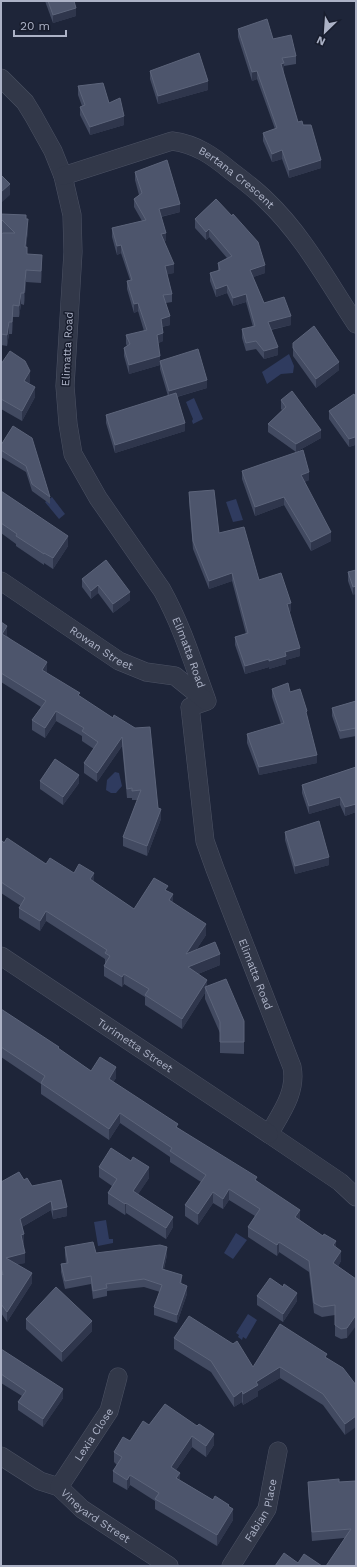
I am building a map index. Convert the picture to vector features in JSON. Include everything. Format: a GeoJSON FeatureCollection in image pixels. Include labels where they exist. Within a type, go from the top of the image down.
{"type":"FeatureCollection","features":[{"type":"Feature","properties":{"kind":"street","name":"Elimatta Road"},"geometry":{"type":"LineString","coordinates":[[1,78],[25,102],[53,151],[63,176],[72,215],[73,234],[65,386],[68,424],[73,454],[98,498],[162,590],[171,606],[181,628],[207,701],[190,707],[205,841],[292,1067],[294,1077],[290,1098],[269,1134]]}},
{"type":"Feature","properties":{"kind":"street","name":"Bertana Crescent"},"geometry":{"type":"LineString","coordinates":[[63,176],[172,141],[184,142],[195,146],[221,162],[248,183],[283,218],[307,249],[356,324]]}},
{"type":"Feature","properties":{"kind":"street","name":"Rowan Street"},"geometry":{"type":"LineString","coordinates":[[1,581],[119,661],[146,672],[175,676],[207,701]]}},
{"type":"Feature","properties":{"kind":"street","name":"Turimetta Street"},"geometry":{"type":"LineString","coordinates":[[1,956],[269,1134]]}},
{"type":"Feature","properties":{"kind":"street"},"geometry":{"type":"LineString","coordinates":[[269,1134],[340,1182],[356,1197]]}},
{"type":"Feature","properties":{"kind":"street","name":"Lexia Close"},"geometry":{"type":"LineString","coordinates":[[59,1487],[109,1411],[118,1377]]}},
{"type":"Feature","properties":{"kind":"street","name":"Fabian Place"},"geometry":{"type":"LineString","coordinates":[[232,1566],[268,1509],[278,1451]]}},
{"type":"Feature","properties":{"kind":"street","name":"Vineyard Street"},"geometry":{"type":"LineString","coordinates":[[1,1456],[40,1481],[59,1487],[82,1509],[169,1566]]}},
{"type":"Feature","properties":{"kind":"water"},"geometry":{"type":"Polygon","coordinates":[[[289,354],[294,366],[293,373],[281,374],[267,384],[262,372],[289,354]]]}},
{"type":"Feature","properties":{"kind":"water"},"geometry":{"type":"Polygon","coordinates":[[[194,398],[203,419],[193,424],[193,419],[186,402],[194,398]]]}},
{"type":"Feature","properties":{"kind":"water"},"geometry":{"type":"Polygon","coordinates":[[[52,497],[65,514],[59,519],[45,502],[52,497]]]}},
{"type":"Feature","properties":{"kind":"water"},"geometry":{"type":"Polygon","coordinates":[[[236,499],[243,520],[233,522],[226,502],[236,499]]]}},
{"type":"Feature","properties":{"kind":"water"},"geometry":{"type":"Polygon","coordinates":[[[115,772],[119,773],[122,786],[116,793],[111,793],[106,790],[107,780],[115,772]]]}},
{"type":"Feature","properties":{"kind":"water"},"geometry":{"type":"Polygon","coordinates":[[[106,1220],[109,1239],[113,1239],[113,1243],[98,1246],[94,1222],[106,1220]]]}},
{"type":"Feature","properties":{"kind":"water"},"geometry":{"type":"Polygon","coordinates":[[[236,1233],[247,1240],[233,1259],[224,1253],[236,1233]]]}},
{"type":"Feature","properties":{"kind":"water"},"geometry":{"type":"Polygon","coordinates":[[[248,1314],[257,1320],[246,1339],[243,1337],[242,1340],[236,1333],[248,1314]]]}},
{"type":"Feature","properties":{"kind":"building"},"geometry":{"type":"Polygon","coordinates":[[[48,1],[74,1],[76,8],[53,15],[48,1]]]}},
{"type":"Feature","properties":{"kind":"building"},"geometry":{"type":"Polygon","coordinates":[[[267,19],[273,39],[291,35],[296,56],[282,58],[284,63],[281,64],[298,122],[302,121],[303,125],[311,125],[321,160],[289,170],[282,150],[272,154],[263,133],[277,128],[257,71],[252,72],[238,29],[267,19]]]}},
{"type":"Feature","properties":{"kind":"building"},"geometry":{"type":"Polygon","coordinates":[[[199,53],[208,81],[158,96],[150,71],[199,53]]]}},
{"type":"Feature","properties":{"kind":"building"},"geometry":{"type":"Polygon","coordinates":[[[103,83],[109,103],[120,98],[124,116],[90,127],[80,107],[85,105],[78,86],[103,83]]]}},
{"type":"Feature","properties":{"kind":"building"},"geometry":{"type":"Polygon","coordinates":[[[167,160],[180,204],[159,209],[166,233],[161,234],[174,264],[165,266],[172,294],[163,295],[170,316],[161,319],[163,333],[157,335],[160,356],[129,365],[124,348],[130,344],[126,335],[147,330],[138,303],[134,304],[127,281],[132,280],[121,245],[117,246],[112,228],[146,220],[134,199],[142,193],[135,172],[167,160]]]}},
{"type":"Feature","properties":{"kind":"building"},"geometry":{"type":"Polygon","coordinates":[[[1,175],[10,184],[1,192],[1,175]]]}},
{"type":"Feature","properties":{"kind":"building"},"geometry":{"type":"Polygon","coordinates":[[[216,199],[232,216],[233,214],[258,242],[265,265],[250,270],[264,303],[284,297],[291,316],[268,322],[278,347],[264,351],[256,341],[246,343],[242,329],[255,326],[246,294],[233,298],[227,285],[216,289],[210,273],[220,270],[218,263],[232,256],[209,229],[206,232],[195,219],[216,199]]]}},
{"type":"Feature","properties":{"kind":"building"},"geometry":{"type":"Polygon","coordinates":[[[1,214],[26,215],[26,219],[28,219],[25,247],[27,247],[27,254],[42,255],[41,271],[26,270],[24,293],[21,293],[19,306],[13,305],[12,322],[9,322],[7,335],[1,334],[1,233],[15,233],[1,219],[1,214]]]}},
{"type":"Feature","properties":{"kind":"building"},"geometry":{"type":"Polygon","coordinates":[[[314,326],[339,362],[316,379],[293,348],[293,343],[314,326]]]}},
{"type":"Feature","properties":{"kind":"building"},"geometry":{"type":"Polygon","coordinates":[[[198,349],[207,380],[169,391],[160,361],[198,349]]]}},
{"type":"Feature","properties":{"kind":"building"},"geometry":{"type":"Polygon","coordinates":[[[10,351],[25,361],[30,371],[24,381],[35,387],[22,411],[1,399],[1,364],[10,351]]]}},
{"type":"Feature","properties":{"kind":"building"},"geometry":{"type":"Polygon","coordinates":[[[292,391],[321,430],[296,444],[268,424],[286,407],[281,400],[292,391]]]}},
{"type":"Feature","properties":{"kind":"building"},"geometry":{"type":"Polygon","coordinates":[[[176,393],[185,423],[115,445],[106,415],[176,393]]]}},
{"type":"Feature","properties":{"kind":"building"},"geometry":{"type":"Polygon","coordinates":[[[354,394],[356,398],[356,438],[349,439],[329,411],[354,394]]]}},
{"type":"Feature","properties":{"kind":"building"},"geometry":{"type":"Polygon","coordinates":[[[13,426],[32,438],[50,497],[32,484],[26,466],[1,450],[1,445],[13,426]]]}},
{"type":"Feature","properties":{"kind":"building"},"geometry":{"type":"Polygon","coordinates":[[[303,450],[309,472],[301,475],[331,532],[311,542],[284,497],[255,507],[242,471],[303,450]]]}},
{"type":"Feature","properties":{"kind":"building"},"geometry":{"type":"Polygon","coordinates":[[[214,490],[219,533],[244,527],[259,580],[281,573],[291,603],[287,604],[300,648],[285,652],[286,656],[245,666],[235,637],[248,633],[232,573],[209,581],[193,541],[189,492],[214,490]]]}},
{"type":"Feature","properties":{"kind":"building"},"geometry":{"type":"Polygon","coordinates":[[[1,491],[68,536],[53,558],[16,536],[17,534],[1,523],[1,491]]]}},
{"type":"Feature","properties":{"kind":"building"},"geometry":{"type":"Polygon","coordinates":[[[106,560],[130,592],[113,604],[98,585],[91,591],[82,579],[106,560]]]}},
{"type":"Feature","properties":{"kind":"building"},"geometry":{"type":"Polygon","coordinates":[[[356,570],[356,586],[353,587],[348,572],[356,570]]]}},
{"type":"Feature","properties":{"kind":"building"},"geometry":{"type":"Polygon","coordinates":[[[1,622],[7,626],[2,634],[47,662],[42,670],[80,693],[78,695],[113,718],[114,715],[135,728],[150,727],[158,808],[161,809],[147,846],[123,837],[141,790],[132,791],[132,788],[127,789],[122,737],[97,773],[84,763],[98,742],[82,731],[84,728],[56,711],[45,728],[32,720],[46,701],[1,673],[1,622]]]}},
{"type":"Feature","properties":{"kind":"building"},"geometry":{"type":"Polygon","coordinates":[[[288,683],[290,692],[300,689],[307,711],[317,755],[259,767],[247,734],[284,723],[272,689],[288,683]]]}},
{"type":"Feature","properties":{"kind":"building"},"geometry":{"type":"Polygon","coordinates":[[[356,701],[356,728],[340,731],[332,708],[356,701]]]}},
{"type":"Feature","properties":{"kind":"building"},"geometry":{"type":"Polygon","coordinates":[[[55,759],[79,775],[63,797],[40,781],[55,759]]]}},
{"type":"Feature","properties":{"kind":"building"},"geometry":{"type":"Polygon","coordinates":[[[356,767],[356,804],[345,807],[340,797],[309,806],[302,785],[356,767]]]}},
{"type":"Feature","properties":{"kind":"building"},"geometry":{"type":"Polygon","coordinates":[[[319,821],[329,857],[295,866],[285,832],[319,821]]]}},
{"type":"Feature","properties":{"kind":"building"},"geometry":{"type":"Polygon","coordinates":[[[7,838],[46,864],[50,858],[74,873],[79,864],[94,873],[90,879],[134,909],[154,878],[168,886],[165,890],[173,894],[169,900],[206,924],[186,954],[215,942],[220,954],[188,967],[207,980],[182,1019],[145,995],[149,989],[124,974],[122,977],[104,966],[110,956],[105,953],[107,950],[46,911],[40,921],[19,908],[25,898],[1,882],[1,840],[4,843],[7,838]]]}},
{"type":"Feature","properties":{"kind":"building"},"geometry":{"type":"Polygon","coordinates":[[[226,979],[244,1021],[244,1042],[220,1042],[220,1022],[205,987],[226,979]]]}},
{"type":"Feature","properties":{"kind":"building"},"geometry":{"type":"Polygon","coordinates":[[[1,1009],[59,1047],[58,1048],[91,1071],[100,1057],[116,1067],[109,1079],[178,1124],[176,1127],[257,1177],[255,1180],[300,1210],[295,1217],[323,1236],[324,1234],[336,1241],[333,1245],[341,1251],[333,1263],[356,1279],[356,1315],[347,1328],[341,1329],[335,1325],[335,1305],[322,1307],[314,1303],[309,1261],[279,1242],[277,1245],[248,1227],[260,1209],[229,1189],[223,1199],[213,1192],[198,1214],[185,1205],[206,1175],[170,1151],[172,1148],[120,1113],[109,1129],[41,1083],[45,1076],[1,1047],[1,1009]]]}},
{"type":"Feature","properties":{"kind":"building"},"geometry":{"type":"Polygon","coordinates":[[[111,1148],[131,1161],[133,1157],[149,1167],[133,1191],[173,1217],[166,1228],[108,1193],[117,1179],[99,1167],[111,1148]]]}},
{"type":"Feature","properties":{"kind":"building"},"geometry":{"type":"Polygon","coordinates":[[[19,1172],[24,1180],[27,1178],[32,1186],[61,1180],[67,1207],[53,1210],[51,1201],[20,1219],[24,1234],[21,1235],[25,1253],[6,1258],[32,1273],[7,1312],[1,1304],[1,1273],[3,1275],[1,1267],[1,1182],[19,1172]]]}},
{"type":"Feature","properties":{"kind":"building"},"geometry":{"type":"Polygon","coordinates":[[[93,1242],[96,1253],[160,1245],[167,1247],[162,1269],[182,1275],[180,1283],[187,1286],[177,1315],[154,1307],[162,1285],[144,1279],[106,1284],[107,1288],[93,1291],[91,1276],[65,1281],[61,1264],[68,1263],[65,1247],[93,1242]]]}},
{"type":"Feature","properties":{"kind":"building"},"geometry":{"type":"Polygon","coordinates":[[[270,1278],[283,1287],[284,1284],[297,1293],[283,1314],[257,1296],[270,1278]]]}},
{"type":"Feature","properties":{"kind":"building"},"geometry":{"type":"Polygon","coordinates":[[[56,1287],[92,1321],[62,1352],[26,1319],[56,1287]]]}},
{"type":"Feature","properties":{"kind":"building"},"geometry":{"type":"Polygon","coordinates":[[[189,1316],[233,1344],[237,1341],[253,1367],[280,1324],[327,1354],[325,1357],[343,1368],[356,1385],[356,1416],[345,1424],[323,1394],[280,1367],[256,1382],[258,1385],[243,1394],[242,1391],[234,1397],[211,1361],[174,1338],[189,1316]]]}},
{"type":"Feature","properties":{"kind":"building"},"geometry":{"type":"Polygon","coordinates":[[[1,1349],[63,1389],[43,1419],[18,1402],[26,1391],[1,1374],[1,1349]]]}},
{"type":"Feature","properties":{"kind":"building"},"geometry":{"type":"Polygon","coordinates":[[[165,1404],[197,1426],[199,1424],[214,1434],[206,1446],[192,1436],[171,1467],[180,1473],[176,1478],[213,1500],[215,1496],[233,1509],[217,1535],[155,1499],[159,1493],[130,1475],[127,1480],[113,1471],[122,1457],[114,1452],[123,1437],[130,1441],[143,1421],[149,1425],[165,1404]]]}},
{"type":"Feature","properties":{"kind":"building"},"geometry":{"type":"Polygon","coordinates":[[[339,1479],[339,1482],[356,1481],[356,1566],[326,1566],[351,1529],[312,1532],[308,1482],[339,1479]]]}},
{"type":"Feature","properties":{"kind":"building"},"geometry":{"type":"Polygon","coordinates":[[[284,1553],[298,1563],[304,1554],[322,1566],[275,1566],[284,1553]]]}}]}
